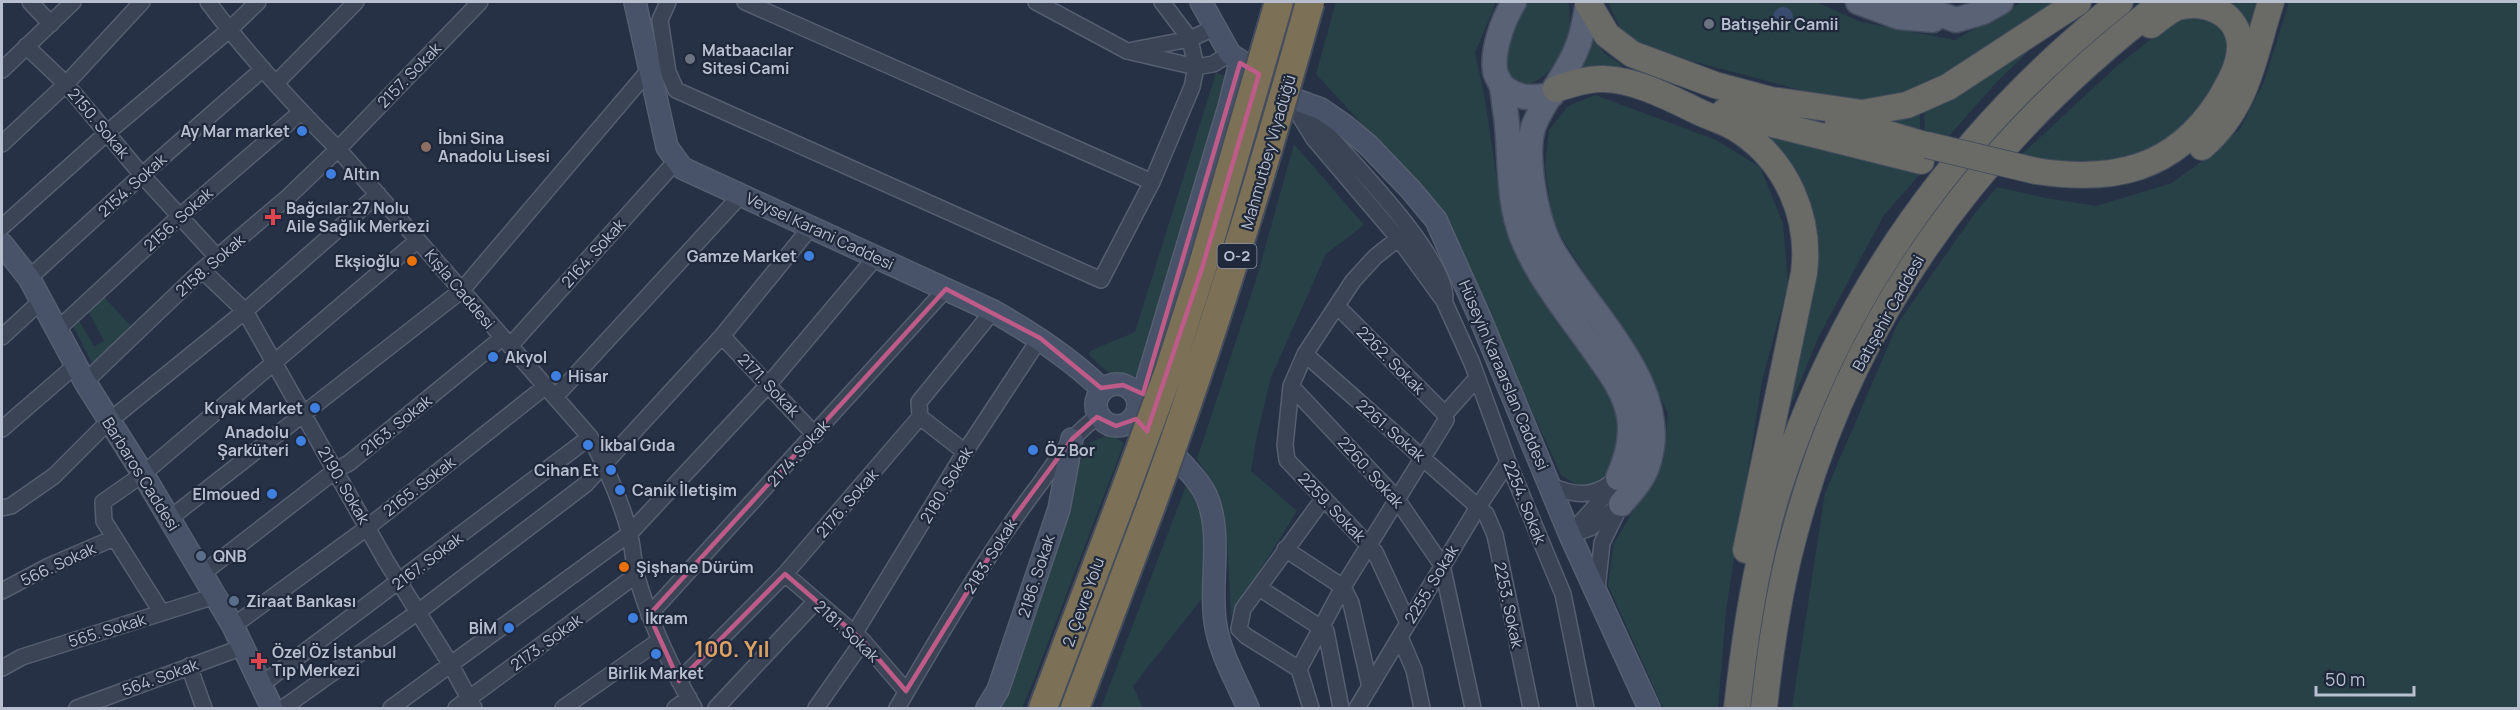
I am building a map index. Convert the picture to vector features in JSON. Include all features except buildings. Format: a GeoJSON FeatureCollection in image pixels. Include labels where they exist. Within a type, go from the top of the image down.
{"type":"FeatureCollection","features":[{"type":"Feature","properties":{"kind":"highway","name":"Mahmutbey Viyadüğü"},"geometry":{"type":"LineString","coordinates":[[1123,496],[1169,371],[1202,268],[1279,2]]}},
{"type":"Feature","properties":{"kind":"highway","name":"Mahmutbey Viyadüğü"},"geometry":{"type":"LineString","coordinates":[[1151,506],[1194,390],[1237,257],[1310,2]]}},
{"type":"Feature","properties":{"kind":"highway"},"geometry":{"type":"LineString","coordinates":[[1588,2],[1607,35],[1632,54],[1715,85],[1771,100],[1862,113],[1907,105],[1948,87],[2078,2]]}},
{"type":"Feature","properties":{"kind":"highway","name":"Batışehir Caddesi"},"geometry":{"type":"LineString","coordinates":[[1737,708],[1749,616],[1761,553],[1797,436],[1833,352],[1869,287],[1918,210],[1972,141],[2066,45],[2120,2]]}},
{"type":"Feature","properties":{"kind":"highway","name":"Batışehir Caddesi"},"geometry":{"type":"LineString","coordinates":[[1764,708],[1772,646],[1793,537],[1816,462],[1835,412],[1863,351],[1893,297],[1939,227],[2030,117],[2070,78],[2163,2]]}},
{"type":"Feature","properties":{"kind":"highway"},"geometry":{"type":"LineString","coordinates":[[1671,99],[2030,177],[2075,192],[2116,190],[2155,179],[2191,157],[2209,142],[2229,118],[2244,92],[2253,68],[2271,2]]}},
{"type":"Feature","properties":{"kind":"highway"},"geometry":{"type":"LineString","coordinates":[[2030,177],[2110,174],[2129,170],[2168,153],[2204,123],[2229,85],[2238,60],[2240,45],[2238,32],[2233,22],[2218,8],[2206,4],[2176,7],[2070,78]]}},
{"type":"Feature","properties":{"kind":"highway"},"geometry":{"type":"LineString","coordinates":[[1554,92],[1604,78],[1620,81],[1671,99],[1726,122],[1755,143],[1785,178],[1796,197],[1804,230],[1806,254],[1804,273],[1744,562],[1743,587],[1749,616]]}},
{"type":"Feature","properties":{"kind":"highway"},"geometry":{"type":"LineString","coordinates":[[1771,100],[1799,113],[1828,122],[1881,132],[1924,153]]}},
{"type":"Feature","properties":{"kind":"highway","name":"2. Çevre Yolu"},"geometry":{"type":"LineString","coordinates":[[1043,708],[1123,496]]}},
{"type":"Feature","properties":{"kind":"highway","name":"2. Çevre Yolu"},"geometry":{"type":"LineString","coordinates":[[1075,708],[1151,506]]}},
{"type":"Feature","properties":{"kind":"main road","name":"Veysel Karani Caddesi"},"geometry":{"type":"LineString","coordinates":[[635,2],[667,147],[682,168],[993,311],[1040,338],[1086,373],[1103,390]]}},
{"type":"Feature","properties":{"kind":"main road"},"geometry":{"type":"LineString","coordinates":[[1201,2],[1214,28],[1235,58],[1229,107],[1146,384],[1136,408],[1123,426],[1109,425],[1099,416],[1096,402],[1103,390],[1109,386],[1123,385],[1129,388],[1136,408],[1206,495],[1213,526],[1216,626],[1221,647],[1248,708]]}},
{"type":"Feature","properties":{"kind":"main road"},"geometry":{"type":"LineString","coordinates":[[1514,2],[1506,16],[1497,46],[1496,71],[1502,86],[1513,204],[1522,237],[1543,276],[1612,376],[1624,398],[1629,417],[1630,438],[1627,458],[1618,478]]}},
{"type":"Feature","properties":{"kind":"main road"},"geometry":{"type":"LineString","coordinates":[[1588,2],[1577,49],[1533,127],[1530,148],[1532,180],[1539,215],[1550,244],[1610,333],[1637,376],[1647,398],[1651,418],[1651,450],[1648,466],[1622,504]]}},
{"type":"Feature","properties":{"kind":"main road"},"geometry":{"type":"LineString","coordinates":[[1858,2],[1899,17],[1956,20],[1983,12],[2001,2]]}},
{"type":"Feature","properties":{"kind":"main road"},"geometry":{"type":"LineString","coordinates":[[1907,2],[1956,20]]}},
{"type":"Feature","properties":{"kind":"main road","name":"Hüseyin Karaarslan Caddesi"},"geometry":{"type":"LineString","coordinates":[[1235,58],[1270,81],[1288,98],[1320,109],[1352,132],[1411,190],[1436,220],[1570,535],[1649,708]]}},
{"type":"Feature","properties":{"kind":"main road"},"geometry":{"type":"LineString","coordinates":[[1502,86],[1513,95],[1522,97],[1554,92]]}},
{"type":"Feature","properties":{"kind":"main road","name":"Barbaros Caddesi"},"geometry":{"type":"LineString","coordinates":[[2,241],[29,278],[108,422],[143,474],[233,626],[272,708]]}},
{"type":"Feature","properties":{"kind":"main road","name":"2186. Sokak"},"geometry":{"type":"LineString","coordinates":[[987,708],[998,690],[1059,509],[1072,439]]}},
{"type":"Feature","properties":{"kind":"street"},"geometry":{"type":"LineString","coordinates":[[30,2],[51,24]]}},
{"type":"Feature","properties":{"kind":"street"},"geometry":{"type":"LineString","coordinates":[[2,70],[73,2]]}},
{"type":"Feature","properties":{"kind":"street"},"geometry":{"type":"LineString","coordinates":[[2,144],[66,84],[142,2]]}},
{"type":"Feature","properties":{"kind":"street","name":"Kışla Caddesi"},"geometry":{"type":"LineString","coordinates":[[208,2],[263,69],[378,194],[590,437],[605,464],[629,534],[636,575],[650,615],[679,681],[692,703]]}},
{"type":"Feature","properties":{"kind":"street"},"geometry":{"type":"LineString","coordinates":[[2,241],[108,132],[229,30],[258,2]]}},
{"type":"Feature","properties":{"kind":"street"},"geometry":{"type":"LineString","coordinates":[[276,83],[356,2]]}},
{"type":"Feature","properties":{"kind":"street","name":"2157. Sokak"},"geometry":{"type":"LineString","coordinates":[[338,149],[480,2]]}},
{"type":"Feature","properties":{"kind":"street"},"geometry":{"type":"LineString","coordinates":[[668,2],[660,20],[668,72],[676,90],[1101,280],[1152,182],[1192,87],[1196,67],[1190,39],[1162,2]]}},
{"type":"Feature","properties":{"kind":"street"},"geometry":{"type":"LineString","coordinates":[[746,2],[1152,182]]}},
{"type":"Feature","properties":{"kind":"street"},"geometry":{"type":"LineString","coordinates":[[1036,2],[1127,51],[1196,67],[1235,58]]}},
{"type":"Feature","properties":{"kind":"street"},"geometry":{"type":"LineString","coordinates":[[1127,51],[1190,39],[1214,28]]}},
{"type":"Feature","properties":{"kind":"street","name":"2150. Sokak"},"geometry":{"type":"LineString","coordinates":[[26,46],[66,84],[142,175],[217,257]]}},
{"type":"Feature","properties":{"kind":"street","name":"2154. Sokak"},"geometry":{"type":"LineString","coordinates":[[29,278],[263,69]]}},
{"type":"Feature","properties":{"kind":"street"},"geometry":{"type":"LineString","coordinates":[[169,519],[462,290],[650,69]]}},
{"type":"Feature","properties":{"kind":"street","name":"2254. Sokak"},"geometry":{"type":"LineString","coordinates":[[1288,98],[1314,139],[1405,234],[1444,301],[1563,594],[1586,708]]}},
{"type":"Feature","properties":{"kind":"street","name":"2156. Sokak"},"geometry":{"type":"LineString","coordinates":[[58,329],[180,216],[301,112]]}},
{"type":"Feature","properties":{"kind":"street","name":"2158. Sokak"},"geometry":{"type":"LineString","coordinates":[[2,429],[80,373],[288,197],[338,149]]}},
{"type":"Feature","properties":{"kind":"street","name":"2164. Sokak"},"geometry":{"type":"LineString","coordinates":[[506,342],[677,160]]}},
{"type":"Feature","properties":{"kind":"street"},"geometry":{"type":"LineString","coordinates":[[2,508],[11,506],[54,476],[108,422],[245,311],[378,194]]}},
{"type":"Feature","properties":{"kind":"street","name":"2165. Sokak"},"geometry":{"type":"LineString","coordinates":[[233,626],[551,391],[741,195]]}},
{"type":"Feature","properties":{"kind":"street"},"geometry":{"type":"LineString","coordinates":[[283,708],[418,612],[586,484],[722,336],[811,226]]}},
{"type":"Feature","properties":{"kind":"street","name":"2259. Sokak"},"geometry":{"type":"LineString","coordinates":[[1405,234],[1375,257],[1353,281],[1305,354],[1291,386],[1285,445],[1287,460],[1375,552],[1388,575],[1408,623]]}},
{"type":"Feature","properties":{"kind":"street"},"geometry":{"type":"LineString","coordinates":[[162,613],[104,521],[103,502],[143,474],[418,240]]}},
{"type":"Feature","properties":{"kind":"street"},"geometry":{"type":"LineString","coordinates":[[391,708],[629,534],[769,384],[876,257]]}},
{"type":"Feature","properties":{"kind":"street","name":"2190. Sokak"},"geometry":{"type":"LineString","coordinates":[[202,270],[245,311],[399,582],[451,664],[472,704]]}},
{"type":"Feature","properties":{"kind":"street","name":"2174. Sokak"},"geometry":{"type":"LineString","coordinates":[[650,615],[946,290]]}},
{"type":"Feature","properties":{"kind":"street"},"geometry":{"type":"LineString","coordinates":[[2,337],[41,301]]}},
{"type":"Feature","properties":{"kind":"street","name":"2262. Sokak"},"geometry":{"type":"LineString","coordinates":[[1337,306],[1445,414]]}},
{"type":"Feature","properties":{"kind":"street","name":"2176. Sokak"},"geometry":{"type":"LineString","coordinates":[[679,681],[785,574],[920,417],[919,402],[993,311]]}},
{"type":"Feature","properties":{"kind":"street","name":"2171. Sokak"},"geometry":{"type":"LineString","coordinates":[[722,336],[815,435]]}},
{"type":"Feature","properties":{"kind":"street","name":"2180. Sokak"},"geometry":{"type":"LineString","coordinates":[[816,708],[966,452],[1040,338]]}},
{"type":"Feature","properties":{"kind":"street","name":"2163. Sokak"},"geometry":{"type":"LineString","coordinates":[[202,574],[506,342]]}},
{"type":"Feature","properties":{"kind":"street","name":"2261. Sokak"},"geometry":{"type":"LineString","coordinates":[[1305,354],[1478,507]]}},
{"type":"Feature","properties":{"kind":"street"},"geometry":{"type":"LineString","coordinates":[[1299,669],[1343,586],[1446,420],[1445,414],[1477,378]]}},
{"type":"Feature","properties":{"kind":"street","name":"2260. Sokak"},"geometry":{"type":"LineString","coordinates":[[1291,386],[1396,498],[1442,565]]}},
{"type":"Feature","properties":{"kind":"street","name":"2183. Sokak"},"geometry":{"type":"LineString","coordinates":[[897,708],[1012,520],[1072,439],[1085,425],[1099,416]]}},
{"type":"Feature","properties":{"kind":"street"},"geometry":{"type":"LineString","coordinates":[[920,417],[966,452]]}},
{"type":"Feature","properties":{"kind":"street","name":"2167. Sokak"},"geometry":{"type":"LineString","coordinates":[[262,684],[590,437]]}},
{"type":"Feature","properties":{"kind":"street","name":"2255. Sokak"},"geometry":{"type":"LineString","coordinates":[[1364,700],[1442,565],[1508,462]]}},
{"type":"Feature","properties":{"kind":"street"},"geometry":{"type":"LineString","coordinates":[[1551,486],[1568,492],[1592,495],[1618,478]]}},
{"type":"Feature","properties":{"kind":"street"},"geometry":{"type":"LineString","coordinates":[[1570,535],[1581,520],[1604,498],[1618,478]]}},
{"type":"Feature","properties":{"kind":"street"},"geometry":{"type":"LineString","coordinates":[[1311,708],[1299,669],[1246,636],[1239,628],[1243,609],[1323,499]]}},
{"type":"Feature","properties":{"kind":"street"},"geometry":{"type":"LineString","coordinates":[[1570,535],[1590,528],[1622,504]]}},
{"type":"Feature","properties":{"kind":"street"},"geometry":{"type":"LineString","coordinates":[[1597,590],[1602,543],[1622,504]]}},
{"type":"Feature","properties":{"kind":"street","name":"2253. Sokak"},"geometry":{"type":"LineString","coordinates":[[1478,507],[1486,514],[1495,535],[1531,708]]}},
{"type":"Feature","properties":{"kind":"street","name":"566. Sokak"},"geometry":{"type":"LineString","coordinates":[[2,591],[49,566],[114,538]]}},
{"type":"Feature","properties":{"kind":"street"},"geometry":{"type":"LineString","coordinates":[[1285,549],[1343,586],[1351,603],[1364,700]]}},
{"type":"Feature","properties":{"kind":"street"},"geometry":{"type":"LineString","coordinates":[[1442,565],[1473,708]]}},
{"type":"Feature","properties":{"kind":"street","name":"2181. Sokak"},"geometry":{"type":"LineString","coordinates":[[785,574],[859,638],[906,692]]}},
{"type":"Feature","properties":{"kind":"street","name":"2173. Sokak"},"geometry":{"type":"LineString","coordinates":[[456,708],[472,704],[636,575]]}},
{"type":"Feature","properties":{"kind":"street"},"geometry":{"type":"LineString","coordinates":[[1259,588],[1326,631],[1341,708]]}},
{"type":"Feature","properties":{"kind":"street","name":"565. Sokak"},"geometry":{"type":"LineString","coordinates":[[2,668],[22,657],[215,596]]}},
{"type":"Feature","properties":{"kind":"street"},"geometry":{"type":"LineString","coordinates":[[716,708],[816,601]]}},
{"type":"Feature","properties":{"kind":"street"},"geometry":{"type":"LineString","coordinates":[[1400,637],[1414,670],[1422,708]]}},
{"type":"Feature","properties":{"kind":"street"},"geometry":{"type":"LineString","coordinates":[[563,708],[660,640]]}},
{"type":"Feature","properties":{"kind":"street","name":"564. Sokak"},"geometry":{"type":"LineString","coordinates":[[80,708],[243,647]]}},
{"type":"Feature","properties":{"kind":"street"},"geometry":{"type":"LineString","coordinates":[[189,666],[204,708]]}},
{"type":"Feature","properties":{"kind":"street"},"geometry":{"type":"LineString","coordinates":[[675,708],[692,703]]}},
{"type":"Feature","properties":{"kind":"highlighted area"},"geometry":{"type":"Polygon","coordinates":[[[1240,63],[1259,74],[1202,268],[1147,431],[1136,419],[1116,426],[1097,417],[1072,439],[1012,520],[906,691],[863,641],[785,574],[679,681],[649,615],[946,289],[1040,338],[1101,388],[1123,385],[1143,394],[1240,63]]]}},
{"type":"Feature","properties":{"kind":"green space"},"geometry":{"type":"Polygon","coordinates":[[[1336,2],[1496,2],[1475,53],[1485,99],[1504,227],[1535,286],[1610,397],[1621,428],[1617,453],[1606,478],[1595,486],[1577,485],[1561,475],[1441,210],[1316,74],[1336,2]]]}},
{"type":"Feature","properties":{"kind":"green space"},"geometry":{"type":"Polygon","coordinates":[[[1530,2],[1568,2],[1569,28],[1562,53],[1554,65],[1535,82],[1522,86],[1508,76],[1504,54],[1520,12],[1530,2]]]}},
{"type":"Feature","properties":{"kind":"green space"},"geometry":{"type":"Polygon","coordinates":[[[1608,2],[1816,2],[1861,22],[1955,40],[2022,2],[2056,2],[1921,90],[1857,105],[1688,60],[1625,39],[1608,2]]]}},
{"type":"Feature","properties":{"kind":"green space"},"geometry":{"type":"Polygon","coordinates":[[[2226,2],[2260,2],[2251,37],[2226,2]]]}},
{"type":"Feature","properties":{"kind":"green space"},"geometry":{"type":"Polygon","coordinates":[[[2289,2],[2518,2],[2518,708],[1792,708],[1825,493],[1898,323],[1975,213],[1997,187],[2096,206],[2172,183],[2240,129],[2264,82],[2289,2]]]}},
{"type":"Feature","properties":{"kind":"green space"},"geometry":{"type":"Polygon","coordinates":[[[2204,14],[2225,31],[2229,53],[2213,88],[2201,106],[2173,134],[2137,155],[2097,165],[2068,165],[2020,156],[2117,66],[2175,20],[2204,14]]]}},
{"type":"Feature","properties":{"kind":"green space"},"geometry":{"type":"Polygon","coordinates":[[[2045,35],[1996,83],[1947,138],[1925,133],[1924,110],[2045,35]]]}},
{"type":"Feature","properties":{"kind":"green space"},"geometry":{"type":"Polygon","coordinates":[[[1592,37],[1604,53],[1623,66],[1621,69],[1582,67],[1592,37]]]}},
{"type":"Feature","properties":{"kind":"green space"},"geometry":{"type":"Polygon","coordinates":[[[1216,73],[1231,77],[1138,375],[1123,376],[1110,373],[1089,354],[1090,351],[1135,332],[1216,73]]]}},
{"type":"Feature","properties":{"kind":"green space"},"geometry":{"type":"Polygon","coordinates":[[[1595,95],[1716,140],[1760,167],[1783,223],[1788,284],[1762,381],[1726,610],[1718,708],[1663,708],[1608,585],[1614,543],[1664,460],[1668,413],[1645,366],[1553,224],[1545,167],[1549,130],[1568,106],[1595,95]]]}},
{"type":"Feature","properties":{"kind":"green space"},"geometry":{"type":"Polygon","coordinates":[[[1920,112],[1920,132],[1885,122],[1920,112]]]}},
{"type":"Feature","properties":{"kind":"green space"},"geometry":{"type":"Polygon","coordinates":[[[1765,136],[1923,171],[1884,215],[1819,336],[1780,431],[1817,255],[1815,217],[1805,190],[1790,164],[1765,136]]]}},
{"type":"Feature","properties":{"kind":"green space"},"geometry":{"type":"Polygon","coordinates":[[[1294,144],[1364,225],[1326,254],[1271,377],[1251,471],[1297,511],[1231,616],[1227,537],[1214,484],[1197,459],[1256,280],[1294,144]]]}},
{"type":"Feature","properties":{"kind":"green space"},"geometry":{"type":"Polygon","coordinates":[[[102,295],[133,328],[93,365],[73,326],[79,321],[94,346],[104,341],[87,309],[102,295]]]}},
{"type":"Feature","properties":{"kind":"green space"},"geometry":{"type":"Polygon","coordinates":[[[1110,434],[1124,443],[1031,687],[1022,708],[998,708],[1012,684],[1084,450],[1091,442],[1110,434]]]}},
{"type":"Feature","properties":{"kind":"green space"},"geometry":{"type":"Polygon","coordinates":[[[1186,486],[1194,495],[1204,514],[1211,587],[1133,686],[1143,708],[1101,708],[1186,486]]]}},
{"type":"Feature","properties":{"kind":"water"},"geometry":{"type":"Polygon","coordinates":[[[1783,7],[1790,10],[1793,17],[1790,24],[1783,27],[1776,24],[1773,17],[1776,10],[1783,7]]]}},
{"type":"Feature","properties":{"kind":"place","name":"Batışehir Camii"},"geometry":{"type":"Point","coordinates":[1709,24]}},
{"type":"Feature","properties":{"kind":"place","name":"Matbaacılar Sitesi Cami"},"geometry":{"type":"Point","coordinates":[690,59]}},
{"type":"Feature","properties":{"kind":"place","name":"Ay Mar market"},"geometry":{"type":"Point","coordinates":[302,131]}},
{"type":"Feature","properties":{"kind":"place","name":"İbni Sina Anadolu Lisesi"},"geometry":{"type":"Point","coordinates":[426,147]}},
{"type":"Feature","properties":{"kind":"place","name":"Altın"},"geometry":{"type":"Point","coordinates":[331,174]}},
{"type":"Feature","properties":{"kind":"place","name":"Bağcılar 27 Nolu Aile Sağlık Merkezi"},"geometry":{"type":"Point","coordinates":[273,217]}},
{"type":"Feature","properties":{"kind":"place","name":"Gamze Market"},"geometry":{"type":"Point","coordinates":[809,256]}},
{"type":"Feature","properties":{"kind":"place","name":"Ekşioğlu"},"geometry":{"type":"Point","coordinates":[412,261]}},
{"type":"Feature","properties":{"kind":"place","name":"Akyol"},"geometry":{"type":"Point","coordinates":[493,357]}},
{"type":"Feature","properties":{"kind":"place","name":"Hisar"},"geometry":{"type":"Point","coordinates":[556,376]}},
{"type":"Feature","properties":{"kind":"place","name":"Kıyak Market"},"geometry":{"type":"Point","coordinates":[315,408]}},
{"type":"Feature","properties":{"kind":"place","name":"Anadolu Şarküteri"},"geometry":{"type":"Point","coordinates":[301,441]}},
{"type":"Feature","properties":{"kind":"place","name":"İkbal Gıda"},"geometry":{"type":"Point","coordinates":[588,445]}},
{"type":"Feature","properties":{"kind":"place","name":"Öz Bor"},"geometry":{"type":"Point","coordinates":[1033,450]}},
{"type":"Feature","properties":{"kind":"place","name":"Cihan Et"},"geometry":{"type":"Point","coordinates":[611,470]}},
{"type":"Feature","properties":{"kind":"place","name":"Canik İletişim"},"geometry":{"type":"Point","coordinates":[620,490]}},
{"type":"Feature","properties":{"kind":"place","name":"Elmoued"},"geometry":{"type":"Point","coordinates":[272,494]}},
{"type":"Feature","properties":{"kind":"place","name":"QNB"},"geometry":{"type":"Point","coordinates":[201,556]}},
{"type":"Feature","properties":{"kind":"place","name":"Şişhane Dürüm"},"geometry":{"type":"Point","coordinates":[624,567]}},
{"type":"Feature","properties":{"kind":"place","name":"Ziraat Bankası"},"geometry":{"type":"Point","coordinates":[234,601]}},
{"type":"Feature","properties":{"kind":"place","name":"İkram"},"geometry":{"type":"Point","coordinates":[633,618]}},
{"type":"Feature","properties":{"kind":"place","name":"BİM"},"geometry":{"type":"Point","coordinates":[509,628]}},
{"type":"Feature","properties":{"kind":"place","name":"Birlik Market"},"geometry":{"type":"Point","coordinates":[656,654]}},
{"type":"Feature","properties":{"kind":"place","name":"Özel Öz İstanbul Tıp Merkezi"},"geometry":{"type":"Point","coordinates":[259,661]}},
{"type":"Feature","properties":{"kind":"district","name":"100. Yıl"},"geometry":{"type":"Point","coordinates":[732,649]}}]}
